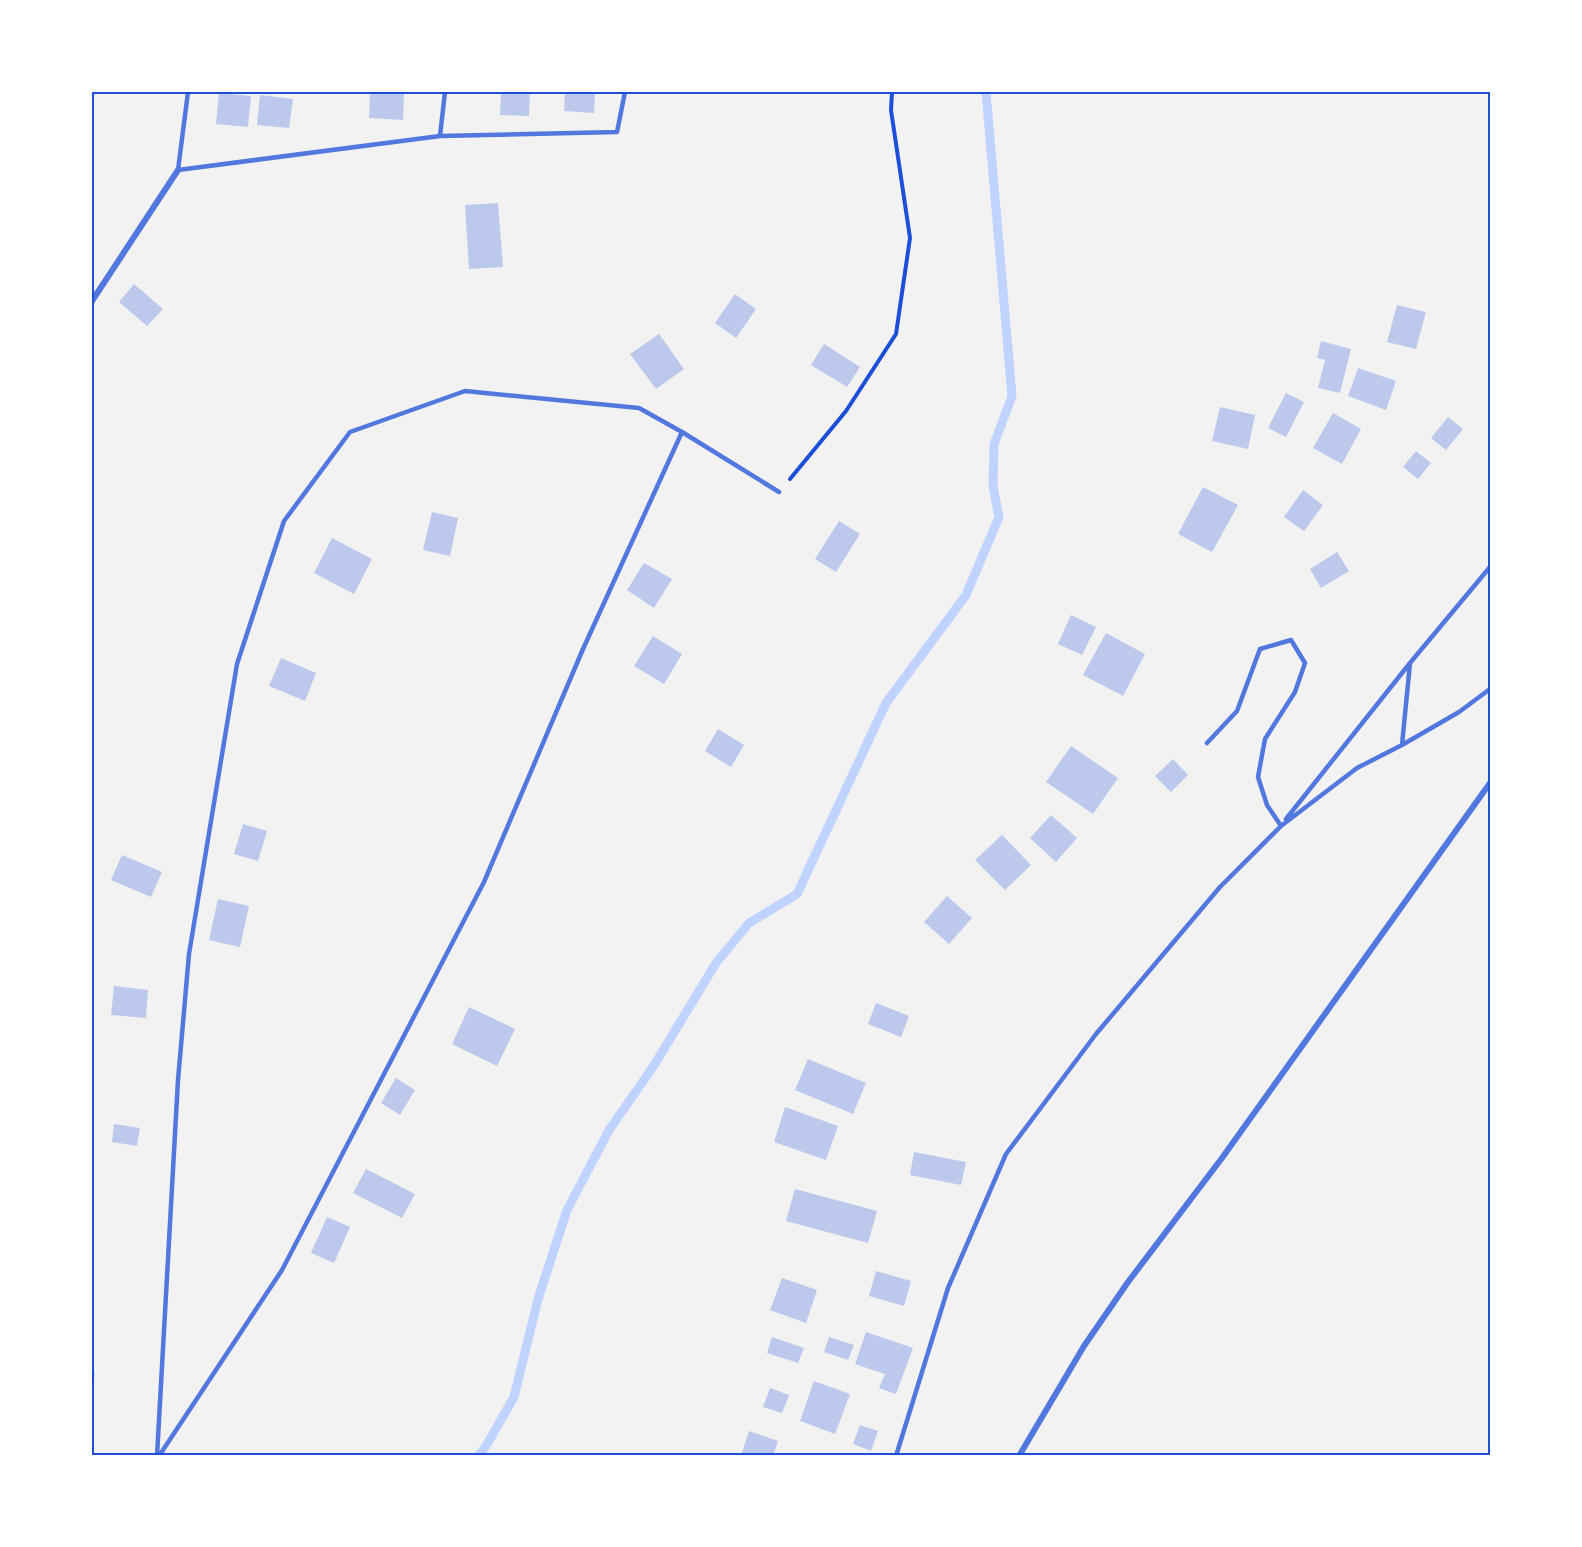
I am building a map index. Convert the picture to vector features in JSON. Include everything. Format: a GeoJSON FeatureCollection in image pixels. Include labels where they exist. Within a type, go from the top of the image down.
{"type":"FeatureCollection","features":[{"type":"Feature","properties":{"kind":"street"},"geometry":{"type":"LineString","coordinates":[[92,301],[178,170]]}},
{"type":"Feature","properties":{"kind":"street"},"geometry":{"type":"LineString","coordinates":[[1019,1455],[1084,1346],[1128,1282],[1229,1149],[1491,783]]}},
{"type":"Feature","properties":{"kind":"lane"},"geometry":{"type":"LineString","coordinates":[[188,92],[178,170],[440,136],[617,132],[625,92]]}},
{"type":"Feature","properties":{"kind":"lane"},"geometry":{"type":"LineString","coordinates":[[440,136],[445,92]]}},
{"type":"Feature","properties":{"kind":"lane"},"geometry":{"type":"LineString","coordinates":[[158,1455],[176,1116],[189,954],[237,664],[284,521],[350,432],[465,391],[639,408],[779,492]]}},
{"type":"Feature","properties":{"kind":"lane"},"geometry":{"type":"LineString","coordinates":[[158,1455],[282,1270],[484,882],[583,649],[682,432]]}},
{"type":"Feature","properties":{"kind":"lane"},"geometry":{"type":"LineString","coordinates":[[896,1455],[948,1288],[1006,1155],[1096,1034],[1220,887],[1281,826],[1410,663],[1491,567]]}},
{"type":"Feature","properties":{"kind":"lane"},"geometry":{"type":"LineString","coordinates":[[1207,743],[1237,711],[1260,649],[1291,640],[1305,663],[1295,692],[1265,739],[1258,777],[1267,806],[1281,826]]}},
{"type":"Feature","properties":{"kind":"lane"},"geometry":{"type":"LineString","coordinates":[[1402,745],[1410,663]]}},
{"type":"Feature","properties":{"kind":"lane"},"geometry":{"type":"LineString","coordinates":[[1281,826],[1357,768],[1459,712],[1491,689]]}},
{"type":"Feature","properties":{"kind":"path"},"geometry":{"type":"LineString","coordinates":[[779,492],[846,411],[896,334],[910,238],[891,110],[892,92]]}},
{"type":"Feature","properties":{"kind":"building"},"geometry":{"type":"Polygon","coordinates":[[[370,92],[404,92],[403,120],[369,118],[370,92]]]}},
{"type":"Feature","properties":{"kind":"building"},"geometry":{"type":"Polygon","coordinates":[[[501,92],[530,92],[529,116],[500,115],[501,92]]]}},
{"type":"Feature","properties":{"kind":"building"},"geometry":{"type":"Polygon","coordinates":[[[565,92],[595,92],[594,113],[564,111],[565,92]]]}},
{"type":"Feature","properties":{"kind":"building"},"geometry":{"type":"Polygon","coordinates":[[[219,93],[251,96],[248,127],[216,124],[219,93]]]}},
{"type":"Feature","properties":{"kind":"building"},"geometry":{"type":"Polygon","coordinates":[[[260,95],[293,99],[289,128],[257,125],[260,95]]]}},
{"type":"Feature","properties":{"kind":"building"},"geometry":{"type":"Polygon","coordinates":[[[498,203],[503,267],[469,269],[465,205],[498,203]]]}},
{"type":"Feature","properties":{"kind":"building"},"geometry":{"type":"Polygon","coordinates":[[[134,284],[163,309],[147,326],[119,302],[134,284]]]}},
{"type":"Feature","properties":{"kind":"building"},"geometry":{"type":"Polygon","coordinates":[[[735,294],[756,309],[736,338],[715,323],[735,294]]]}},
{"type":"Feature","properties":{"kind":"building"},"geometry":{"type":"Polygon","coordinates":[[[1397,305],[1426,312],[1416,349],[1387,342],[1397,305]]]}},
{"type":"Feature","properties":{"kind":"building"},"geometry":{"type":"Polygon","coordinates":[[[659,334],[684,369],[656,389],[630,354],[659,334]]]}},
{"type":"Feature","properties":{"kind":"building"},"geometry":{"type":"Polygon","coordinates":[[[1321,341],[1351,349],[1340,393],[1318,388],[1325,360],[1317,358],[1321,341]]]}},
{"type":"Feature","properties":{"kind":"building"},"geometry":{"type":"Polygon","coordinates":[[[824,344],[860,367],[847,387],[811,365],[824,344]]]}},
{"type":"Feature","properties":{"kind":"building"},"geometry":{"type":"Polygon","coordinates":[[[1358,368],[1396,381],[1386,410],[1348,396],[1358,368]]]}},
{"type":"Feature","properties":{"kind":"building"},"geometry":{"type":"Polygon","coordinates":[[[1286,393],[1304,402],[1286,437],[1268,428],[1286,393]]]}},
{"type":"Feature","properties":{"kind":"building"},"geometry":{"type":"Polygon","coordinates":[[[1220,407],[1255,415],[1248,449],[1212,441],[1220,407]]]}},
{"type":"Feature","properties":{"kind":"building"},"geometry":{"type":"Polygon","coordinates":[[[1333,413],[1361,429],[1342,464],[1313,448],[1333,413]]]}},
{"type":"Feature","properties":{"kind":"building"},"geometry":{"type":"Polygon","coordinates":[[[1448,417],[1463,429],[1446,450],[1431,438],[1448,417]]]}},
{"type":"Feature","properties":{"kind":"building"},"geometry":{"type":"Polygon","coordinates":[[[1416,451],[1431,463],[1418,479],[1403,467],[1416,451]]]}},
{"type":"Feature","properties":{"kind":"building"},"geometry":{"type":"Polygon","coordinates":[[[1203,487],[1238,505],[1212,552],[1178,534],[1203,487]]]}},
{"type":"Feature","properties":{"kind":"building"},"geometry":{"type":"Polygon","coordinates":[[[1303,490],[1323,505],[1304,531],[1284,517],[1303,490]]]}},
{"type":"Feature","properties":{"kind":"building"},"geometry":{"type":"Polygon","coordinates":[[[432,512],[458,518],[450,556],[423,550],[432,512]]]}},
{"type":"Feature","properties":{"kind":"building"},"geometry":{"type":"Polygon","coordinates":[[[839,521],[860,534],[836,572],[815,559],[839,521]]]}},
{"type":"Feature","properties":{"kind":"building"},"geometry":{"type":"Polygon","coordinates":[[[332,538],[372,559],[354,594],[314,573],[332,538]]]}},
{"type":"Feature","properties":{"kind":"building"},"geometry":{"type":"Polygon","coordinates":[[[1337,552],[1349,571],[1321,588],[1310,569],[1337,552]]]}},
{"type":"Feature","properties":{"kind":"building"},"geometry":{"type":"Polygon","coordinates":[[[644,563],[672,579],[654,608],[627,590],[644,563]]]}},
{"type":"Feature","properties":{"kind":"building"},"geometry":{"type":"Polygon","coordinates":[[[1071,615],[1096,627],[1082,655],[1058,644],[1071,615]]]}},
{"type":"Feature","properties":{"kind":"building"},"geometry":{"type":"Polygon","coordinates":[[[1106,633],[1145,654],[1123,696],[1083,675],[1106,633]]]}},
{"type":"Feature","properties":{"kind":"building"},"geometry":{"type":"Polygon","coordinates":[[[653,636],[682,654],[664,684],[634,666],[653,636]]]}},
{"type":"Feature","properties":{"kind":"building"},"geometry":{"type":"Polygon","coordinates":[[[281,658],[316,673],[305,701],[269,686],[281,658]]]}},
{"type":"Feature","properties":{"kind":"building"},"geometry":{"type":"Polygon","coordinates":[[[718,729],[744,745],[731,767],[705,751],[718,729]]]}},
{"type":"Feature","properties":{"kind":"building"},"geometry":{"type":"Polygon","coordinates":[[[1071,746],[1118,778],[1093,814],[1046,782],[1071,746]]]}},
{"type":"Feature","properties":{"kind":"building"},"geometry":{"type":"Polygon","coordinates":[[[1173,759],[1188,775],[1171,792],[1155,776],[1173,759]]]}},
{"type":"Feature","properties":{"kind":"building"},"geometry":{"type":"Polygon","coordinates":[[[1051,815],[1077,838],[1056,862],[1030,838],[1051,815]]]}},
{"type":"Feature","properties":{"kind":"building"},"geometry":{"type":"Polygon","coordinates":[[[243,824],[267,831],[258,861],[234,854],[243,824]]]}},
{"type":"Feature","properties":{"kind":"building"},"geometry":{"type":"Polygon","coordinates":[[[1002,835],[1031,865],[1005,890],[975,860],[1002,835]]]}},
{"type":"Feature","properties":{"kind":"building"},"geometry":{"type":"Polygon","coordinates":[[[122,855],[162,872],[151,897],[111,880],[122,855]]]}},
{"type":"Feature","properties":{"kind":"building"},"geometry":{"type":"Polygon","coordinates":[[[947,896],[972,918],[949,944],[924,922],[947,896]]]}},
{"type":"Feature","properties":{"kind":"building"},"geometry":{"type":"Polygon","coordinates":[[[218,899],[249,906],[240,947],[209,940],[218,899]]]}},
{"type":"Feature","properties":{"kind":"building"},"geometry":{"type":"Polygon","coordinates":[[[114,986],[148,990],[146,1018],[111,1015],[114,986]]]}},
{"type":"Feature","properties":{"kind":"building"},"geometry":{"type":"Polygon","coordinates":[[[876,1003],[909,1016],[901,1037],[868,1024],[876,1003]]]}},
{"type":"Feature","properties":{"kind":"building"},"geometry":{"type":"Polygon","coordinates":[[[469,1007],[515,1029],[497,1066],[452,1044],[469,1007]]]}},
{"type":"Feature","properties":{"kind":"building"},"geometry":{"type":"Polygon","coordinates":[[[808,1059],[866,1083],[853,1114],[795,1090],[808,1059]]]}},
{"type":"Feature","properties":{"kind":"building"},"geometry":{"type":"Polygon","coordinates":[[[396,1078],[415,1090],[400,1115],[381,1103],[396,1078]]]}},
{"type":"Feature","properties":{"kind":"building"},"geometry":{"type":"Polygon","coordinates":[[[785,1107],[838,1126],[826,1160],[774,1142],[785,1107]]]}},
{"type":"Feature","properties":{"kind":"building"},"geometry":{"type":"Polygon","coordinates":[[[114,1124],[140,1128],[137,1146],[112,1142],[114,1124]]]}},
{"type":"Feature","properties":{"kind":"building"},"geometry":{"type":"Polygon","coordinates":[[[914,1152],[966,1162],[961,1185],[910,1175],[914,1152]]]}},
{"type":"Feature","properties":{"kind":"building"},"geometry":{"type":"Polygon","coordinates":[[[366,1169],[415,1194],[402,1218],[353,1193],[366,1169]]]}},
{"type":"Feature","properties":{"kind":"building"},"geometry":{"type":"Polygon","coordinates":[[[795,1189],[877,1211],[868,1243],[786,1221],[795,1189]]]}},
{"type":"Feature","properties":{"kind":"building"},"geometry":{"type":"Polygon","coordinates":[[[327,1217],[350,1227],[334,1263],[311,1253],[327,1217]]]}},
{"type":"Feature","properties":{"kind":"building"},"geometry":{"type":"Polygon","coordinates":[[[876,1271],[911,1281],[904,1306],[869,1296],[876,1271]]]}},
{"type":"Feature","properties":{"kind":"building"},"geometry":{"type":"Polygon","coordinates":[[[782,1278],[817,1290],[806,1323],[770,1310],[782,1278]]]}},
{"type":"Feature","properties":{"kind":"building"},"geometry":{"type":"Polygon","coordinates":[[[866,1332],[913,1348],[896,1394],[879,1388],[885,1374],[855,1364],[866,1332]]]}},
{"type":"Feature","properties":{"kind":"building"},"geometry":{"type":"Polygon","coordinates":[[[772,1337],[804,1348],[798,1363],[767,1353],[772,1337]]]}},
{"type":"Feature","properties":{"kind":"building"},"geometry":{"type":"Polygon","coordinates":[[[829,1337],[854,1345],[848,1360],[824,1352],[829,1337]]]}},
{"type":"Feature","properties":{"kind":"building"},"geometry":{"type":"Polygon","coordinates":[[[92,1372],[95,1372],[93,1390],[92,1390],[92,1372]]]}},
{"type":"Feature","properties":{"kind":"building"},"geometry":{"type":"Polygon","coordinates":[[[814,1381],[850,1394],[835,1434],[800,1421],[814,1381]]]}},
{"type":"Feature","properties":{"kind":"building"},"geometry":{"type":"Polygon","coordinates":[[[770,1388],[789,1395],[782,1413],[763,1407],[770,1388]]]}},
{"type":"Feature","properties":{"kind":"building"},"geometry":{"type":"Polygon","coordinates":[[[860,1425],[878,1431],[871,1451],[853,1444],[860,1425]]]}},
{"type":"Feature","properties":{"kind":"building"},"geometry":{"type":"Polygon","coordinates":[[[749,1431],[778,1441],[773,1456],[741,1456],[749,1431]]]}},
{"type":"Feature","properties":{"kind":"waterway"},"geometry":{"type":"LineString","coordinates":[[478,1456],[514,1397],[538,1299],[567,1210],[609,1130],[653,1067],[716,963],[749,923],[797,894],[886,703],[966,595],[999,517],[993,486],[994,444],[1012,396],[986,92]]}}]}
